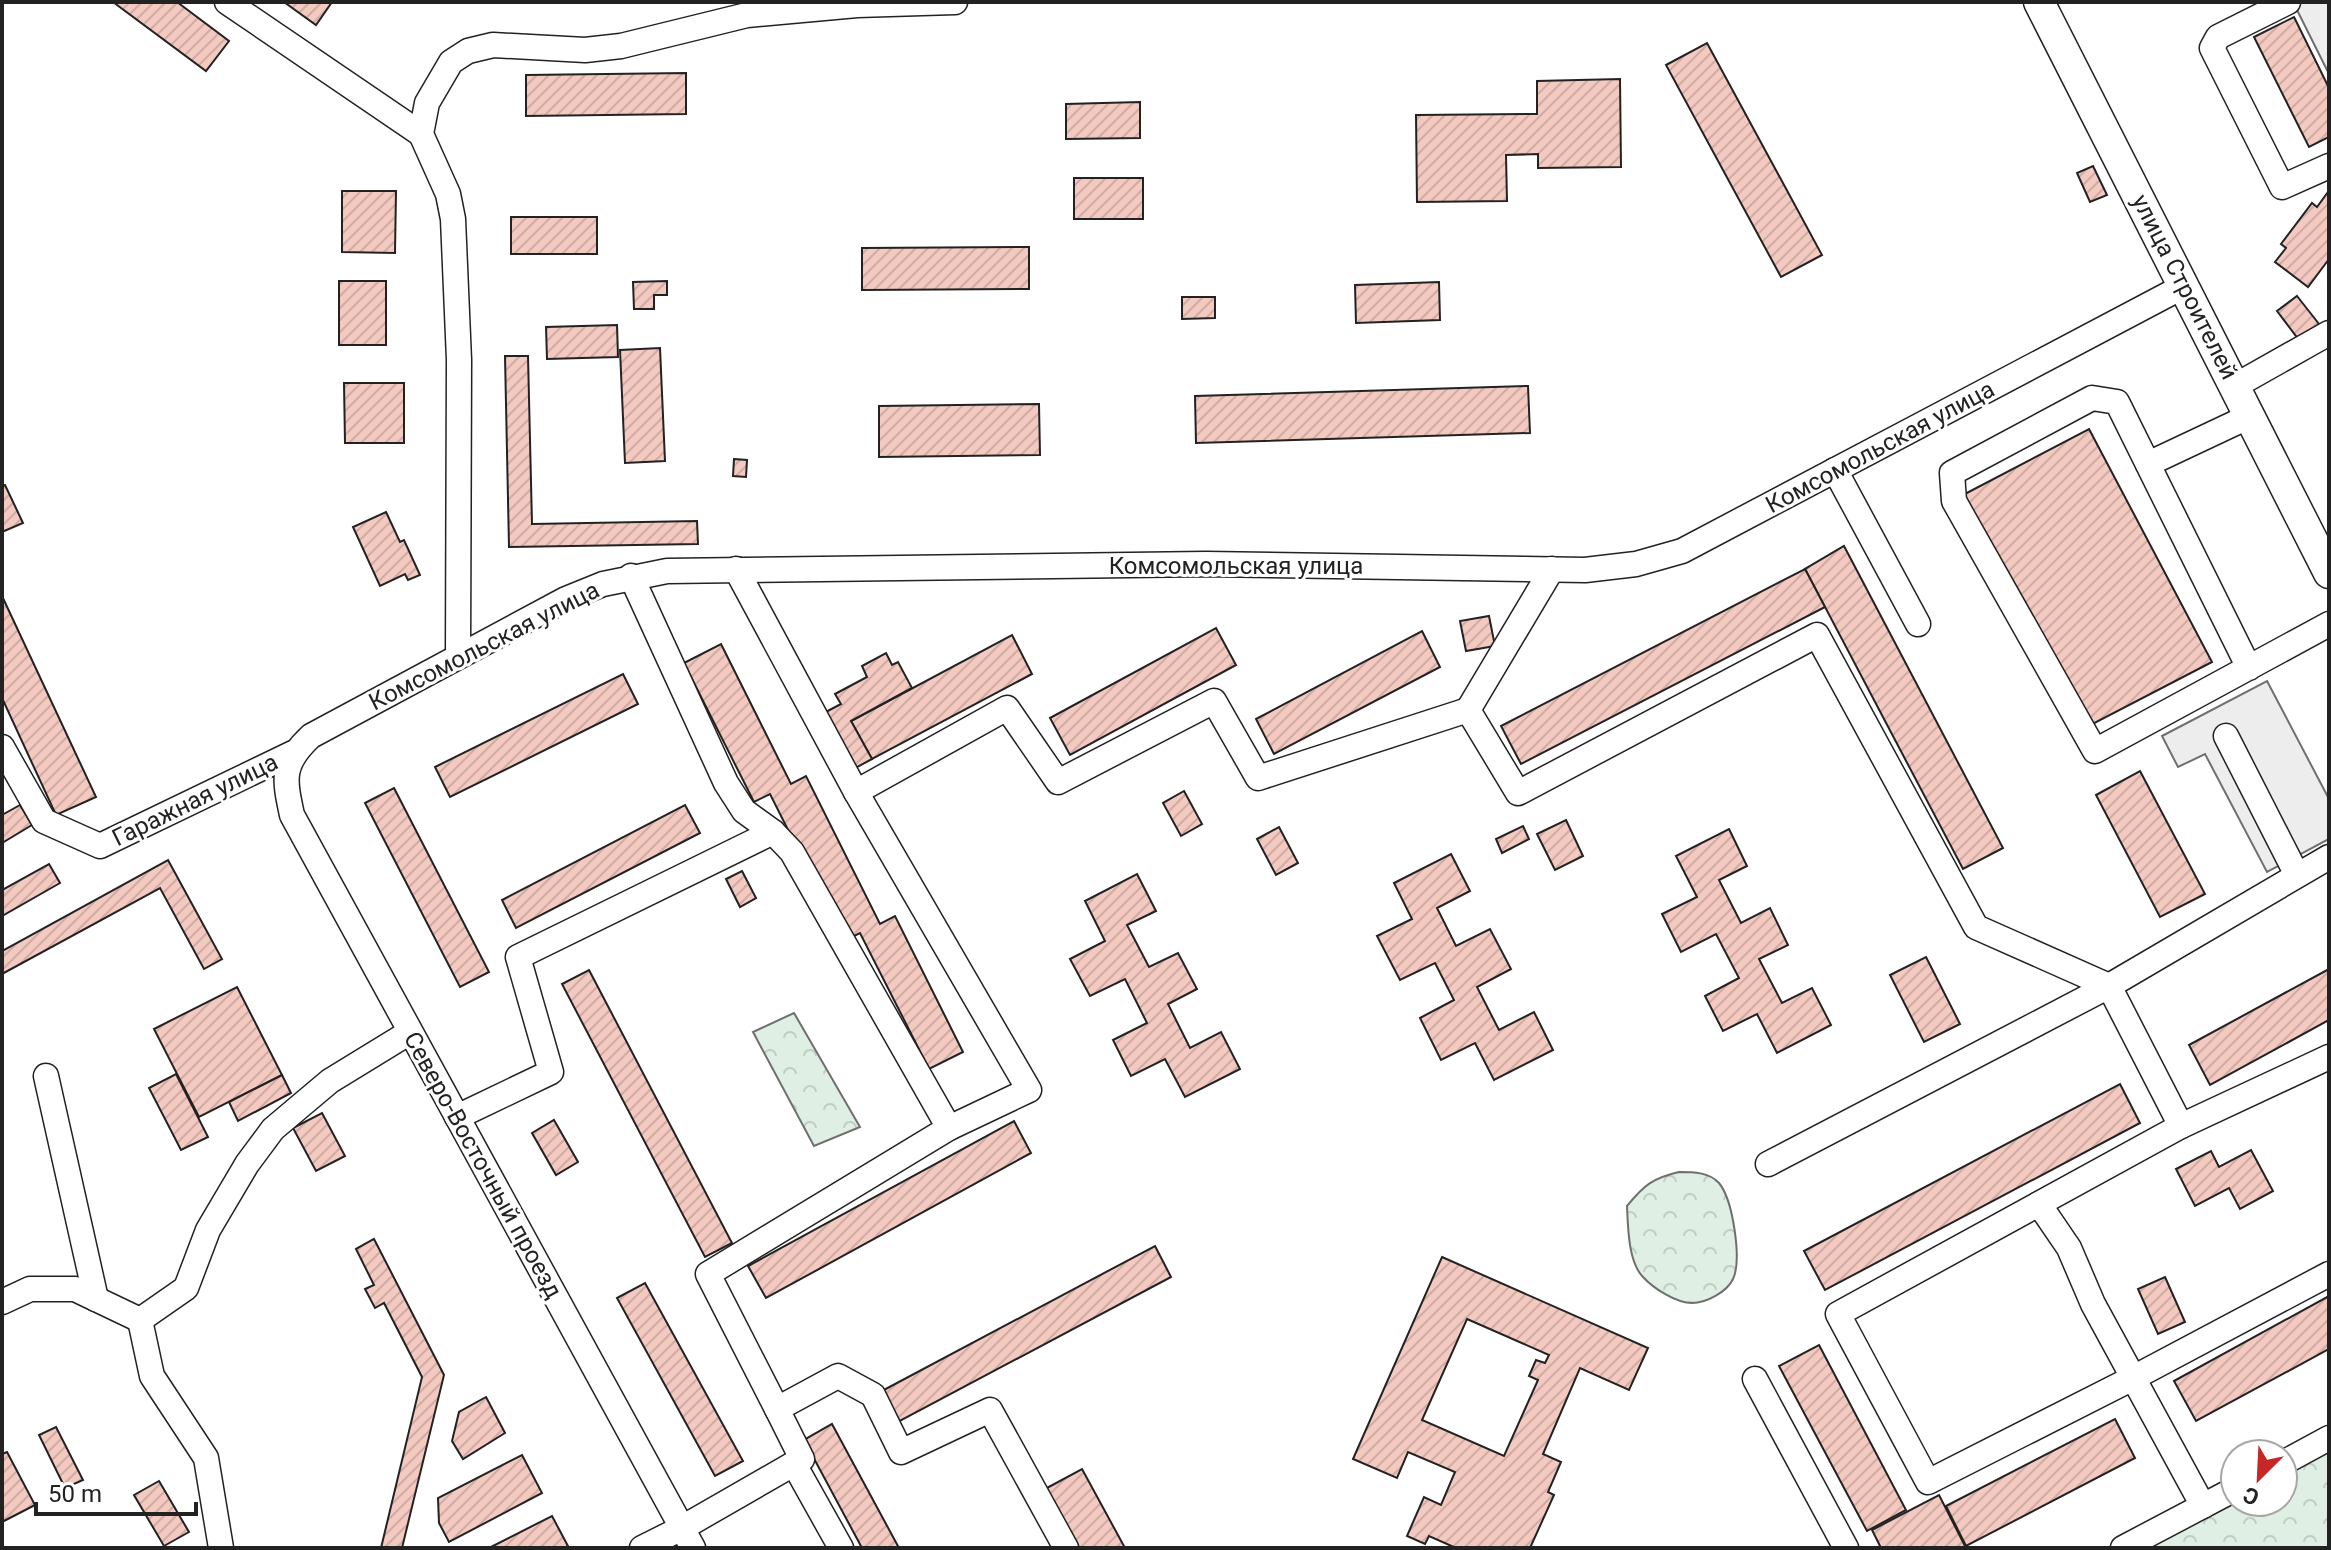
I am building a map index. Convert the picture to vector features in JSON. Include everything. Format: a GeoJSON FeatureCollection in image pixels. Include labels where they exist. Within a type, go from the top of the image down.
{"type":"FeatureCollection","features":[{"type":"Feature","properties":{"kind":"main road","name":"улица Строителей"},"geometry":{"type":"LineString","coordinates":[[2044,4],[2329,573]]}},
{"type":"Feature","properties":{"kind":"street"},"geometry":{"type":"LineString","coordinates":[[227,2],[421,134],[448,194],[453,219],[459,360],[458,656]]}},
{"type":"Feature","properties":{"kind":"street"},"geometry":{"type":"LineString","coordinates":[[421,134],[427,103],[440,78],[451,62],[468,51],[493,45],[585,50],[621,46],[747,15],[857,5],[955,2]]}},
{"type":"Feature","properties":{"kind":"street"},"geometry":{"type":"LineString","coordinates":[[2288,2],[2218,37],[2212,48],[2282,187],[2329,166]]}},
{"type":"Feature","properties":{"kind":"street","name":"Комсомольская улица"},"geometry":{"type":"LineString","coordinates":[[293,753],[311,736],[566,599],[631,576],[701,569],[1206,564],[1585,570],[1636,564],[1682,551],[2184,286]]}},
{"type":"Feature","properties":{"kind":"street"},"geometry":{"type":"LineString","coordinates":[[2235,386],[2329,333]]}},
{"type":"Feature","properties":{"kind":"street"},"geometry":{"type":"LineString","coordinates":[[2249,668],[2117,402],[2092,398],[1952,473],[1954,501],[2095,751],[2249,668],[2329,624]]}},
{"type":"Feature","properties":{"kind":"street"},"geometry":{"type":"LineString","coordinates":[[2148,464],[2250,416]]}},
{"type":"Feature","properties":{"kind":"street"},"geometry":{"type":"LineString","coordinates":[[1835,470],[1918,624]]}},
{"type":"Feature","properties":{"kind":"street"},"geometry":{"type":"LineString","coordinates":[[642,1548],[688,1538],[802,1459],[708,1274],[949,1128],[1029,1090],[856,792],[736,569]]}},
{"type":"Feature","properties":{"kind":"street"},"geometry":{"type":"LineString","coordinates":[[856,792],[1007,708],[1058,782],[1214,701],[1258,778],[1468,710],[1552,569]]}},
{"type":"Feature","properties":{"kind":"street"},"geometry":{"type":"LineString","coordinates":[[631,576],[726,783],[744,811],[773,832],[792,852],[949,1128]]}},
{"type":"Feature","properties":{"kind":"street"},"geometry":{"type":"LineString","coordinates":[[1468,710],[1518,793],[1817,635],[1976,927],[2109,986],[2181,1126]]}},
{"type":"Feature","properties":{"kind":"street"},"geometry":{"type":"LineString","coordinates":[[2226,736],[2297,875]]}},
{"type":"Feature","properties":{"kind":"street","name":"Гаражная улица"},"geometry":{"type":"LineString","coordinates":[[2,747],[44,821],[100,846],[293,753]]}},
{"type":"Feature","properties":{"kind":"street","name":"Северо-Восточный проезд"},"geometry":{"type":"LineString","coordinates":[[293,753],[284,779],[292,815],[688,1538]]}},
{"type":"Feature","properties":{"kind":"street"},"geometry":{"type":"LineString","coordinates":[[457,1117],[551,1072],[518,957],[773,832]]}},
{"type":"Feature","properties":{"kind":"street"},"geometry":{"type":"LineString","coordinates":[[1768,1164],[2109,986],[2329,857]]}},
{"type":"Feature","properties":{"kind":"street"},"geometry":{"type":"LineString","coordinates":[[140,1320],[186,1288],[208,1230],[247,1164],[273,1129],[330,1081],[410,1032]]}},
{"type":"Feature","properties":{"kind":"street"},"geometry":{"type":"LineString","coordinates":[[2329,1057],[2181,1126],[1838,1314],[1928,1482],[2329,1274]]}},
{"type":"Feature","properties":{"kind":"street"},"geometry":{"type":"LineString","coordinates":[[46,1076],[96,1299]]}},
{"type":"Feature","properties":{"kind":"street"},"geometry":{"type":"LineString","coordinates":[[2039,1204],[2069,1248],[2093,1304],[2203,1506]]}},
{"type":"Feature","properties":{"kind":"street"},"geometry":{"type":"LineString","coordinates":[[2,1302],[30,1289],[75,1289],[140,1320]]}},
{"type":"Feature","properties":{"kind":"street"},"geometry":{"type":"LineString","coordinates":[[140,1320],[152,1376],[206,1458],[221,1548]]}},
{"type":"Feature","properties":{"kind":"street"},"geometry":{"type":"LineString","coordinates":[[777,1409],[838,1376],[873,1395],[901,1452],[990,1410],[1066,1548]]}},
{"type":"Feature","properties":{"kind":"street"},"geometry":{"type":"LineString","coordinates":[[1755,1379],[1846,1548]]}},
{"type":"Feature","properties":{"kind":"street"},"geometry":{"type":"LineString","coordinates":[[2299,1454],[2329,1438]]}},
{"type":"Feature","properties":{"kind":"street"},"geometry":{"type":"LineString","coordinates":[[794,1464],[841,1548]]}},
{"type":"Feature","properties":{"kind":"street"},"geometry":{"type":"LineString","coordinates":[[2123,1548],[2219,1498]]}},
{"type":"Feature","properties":{"kind":"green space"},"geometry":{"type":"Polygon","coordinates":[[[794,1013],[860,1127],[814,1146],[753,1032],[794,1013]]]}},
{"type":"Feature","properties":{"kind":"green space"},"geometry":{"type":"Polygon","coordinates":[[[1679,1172],[1706,1175],[1719,1183],[1735,1230],[1737,1258],[1733,1279],[1721,1292],[1698,1303],[1672,1298],[1647,1281],[1634,1262],[1630,1243],[1627,1206],[1650,1183],[1679,1172]]]}},
{"type":"Feature","properties":{"kind":"green space"},"geometry":{"type":"Polygon","coordinates":[[[2329,1437],[2329,1548],[2123,1548],[2219,1509],[2219,1518],[2299,1518],[2299,1453],[2329,1437]]]}},
{"type":"Feature","properties":{"kind":"shaded area"},"geometry":{"type":"Polygon","coordinates":[[[2293,2],[2329,2],[2329,74],[2293,2]]]}},
{"type":"Feature","properties":{"kind":"shaded area"},"geometry":{"type":"Polygon","coordinates":[[[2267,681],[2329,799],[2329,839],[2267,872],[2205,754],[2178,767],[2162,736],[2267,681]]]}},
{"type":"Feature","properties":{"kind":"building"},"geometry":{"type":"Polygon","coordinates":[[[113,2],[177,2],[229,41],[206,71],[113,2]]]}},
{"type":"Feature","properties":{"kind":"building"},"geometry":{"type":"Polygon","coordinates":[[[284,2],[332,2],[316,25],[284,2]]]}},
{"type":"Feature","properties":{"kind":"building"},"geometry":{"type":"Polygon","coordinates":[[[2294,17],[2329,88],[2329,137],[2309,147],[2254,37],[2294,17]]]}},
{"type":"Feature","properties":{"kind":"building"},"geometry":{"type":"Polygon","coordinates":[[[1707,43],[1822,255],[1781,277],[1666,65],[1707,43]]]}},
{"type":"Feature","properties":{"kind":"building"},"geometry":{"type":"Polygon","coordinates":[[[686,73],[686,114],[526,116],[526,75],[686,73]]]}},
{"type":"Feature","properties":{"kind":"building"},"geometry":{"type":"Polygon","coordinates":[[[1620,79],[1621,167],[1538,168],[1538,154],[1506,155],[1507,201],[1417,202],[1416,115],[1537,114],[1537,81],[1620,79]]]}},
{"type":"Feature","properties":{"kind":"building"},"geometry":{"type":"Polygon","coordinates":[[[1140,102],[1140,138],[1066,139],[1066,104],[1140,102]]]}},
{"type":"Feature","properties":{"kind":"building"},"geometry":{"type":"Polygon","coordinates":[[[2093,166],[2107,195],[2090,202],[2077,173],[2093,166]]]}},
{"type":"Feature","properties":{"kind":"building"},"geometry":{"type":"Polygon","coordinates":[[[1074,178],[1143,178],[1143,219],[1074,219],[1074,178]]]}},
{"type":"Feature","properties":{"kind":"building"},"geometry":{"type":"Polygon","coordinates":[[[342,191],[396,191],[395,253],[342,252],[342,191]]]}},
{"type":"Feature","properties":{"kind":"building"},"geometry":{"type":"Polygon","coordinates":[[[2328,192],[2329,259],[2308,287],[2275,262],[2286,248],[2281,244],[2312,203],[2317,207],[2328,192]]]}},
{"type":"Feature","properties":{"kind":"building"},"geometry":{"type":"Polygon","coordinates":[[[511,217],[597,217],[597,254],[511,254],[511,217]]]}},
{"type":"Feature","properties":{"kind":"building"},"geometry":{"type":"Polygon","coordinates":[[[1029,247],[1029,289],[862,290],[862,248],[1029,247]]]}},
{"type":"Feature","properties":{"kind":"building"},"geometry":{"type":"Polygon","coordinates":[[[339,281],[386,281],[386,345],[339,345],[339,281]]]}},
{"type":"Feature","properties":{"kind":"building"},"geometry":{"type":"Polygon","coordinates":[[[667,281],[667,295],[654,295],[654,309],[634,309],[633,282],[667,281]]]}},
{"type":"Feature","properties":{"kind":"building"},"geometry":{"type":"Polygon","coordinates":[[[1439,282],[1440,320],[1356,323],[1355,285],[1439,282]]]}},
{"type":"Feature","properties":{"kind":"building"},"geometry":{"type":"Polygon","coordinates":[[[2297,296],[2319,324],[2299,340],[2277,311],[2297,296]]]}},
{"type":"Feature","properties":{"kind":"building"},"geometry":{"type":"Polygon","coordinates":[[[1182,297],[1215,297],[1215,318],[1182,319],[1182,297]]]}},
{"type":"Feature","properties":{"kind":"building"},"geometry":{"type":"Polygon","coordinates":[[[617,325],[618,357],[547,359],[546,327],[617,325]]]}},
{"type":"Feature","properties":{"kind":"building"},"geometry":{"type":"Polygon","coordinates":[[[660,348],[665,461],[625,463],[620,350],[660,348]]]}},
{"type":"Feature","properties":{"kind":"building"},"geometry":{"type":"Polygon","coordinates":[[[505,356],[528,356],[532,524],[697,521],[698,544],[509,547],[505,356]]]}},
{"type":"Feature","properties":{"kind":"building"},"geometry":{"type":"Polygon","coordinates":[[[344,383],[404,383],[404,443],[345,443],[344,383]]]}},
{"type":"Feature","properties":{"kind":"building"},"geometry":{"type":"Polygon","coordinates":[[[1528,386],[1530,433],[1196,443],[1195,396],[1528,386]]]}},
{"type":"Feature","properties":{"kind":"building"},"geometry":{"type":"Polygon","coordinates":[[[1039,404],[1040,455],[879,457],[879,406],[1039,404]]]}},
{"type":"Feature","properties":{"kind":"building"},"geometry":{"type":"Polygon","coordinates":[[[2089,429],[2212,662],[2083,729],[1961,496],[2089,429]]]}},
{"type":"Feature","properties":{"kind":"building"},"geometry":{"type":"Polygon","coordinates":[[[734,459],[747,460],[746,477],[733,476],[734,459]]]}},
{"type":"Feature","properties":{"kind":"building"},"geometry":{"type":"Polygon","coordinates":[[[5,485],[23,523],[2,532],[2,486],[5,485]]]}},
{"type":"Feature","properties":{"kind":"building"},"geometry":{"type":"Polygon","coordinates":[[[386,512],[400,542],[404,540],[420,575],[408,580],[405,574],[380,586],[353,527],[386,512]]]}},
{"type":"Feature","properties":{"kind":"building"},"geometry":{"type":"Polygon","coordinates":[[[1844,546],[2003,848],[1963,869],[1805,569],[1844,546]]]}},
{"type":"Feature","properties":{"kind":"building"},"geometry":{"type":"Polygon","coordinates":[[[1805,569],[1825,607],[1521,764],[1501,726],[1805,569]]]}},
{"type":"Feature","properties":{"kind":"building"},"geometry":{"type":"Polygon","coordinates":[[[2,596],[96,797],[56,815],[2,698],[2,596]]]}},
{"type":"Feature","properties":{"kind":"building"},"geometry":{"type":"Polygon","coordinates":[[[1489,616],[1495,646],[1466,651],[1460,621],[1489,616]]]}},
{"type":"Feature","properties":{"kind":"building"},"geometry":{"type":"Polygon","coordinates":[[[1216,628],[1236,665],[1070,755],[1050,718],[1216,628]]]}},
{"type":"Feature","properties":{"kind":"building"},"geometry":{"type":"Polygon","coordinates":[[[1422,631],[1440,667],[1274,754],[1256,719],[1422,631]]]}},
{"type":"Feature","properties":{"kind":"building"},"geometry":{"type":"Polygon","coordinates":[[[1012,635],[1032,674],[872,759],[851,721],[1012,635]]]}},
{"type":"Feature","properties":{"kind":"building"},"geometry":{"type":"Polygon","coordinates":[[[721,644],[791,784],[806,776],[880,924],[895,916],[963,1052],[929,1069],[860,933],[844,941],[770,794],[754,802],[684,663],[721,644]]]}},
{"type":"Feature","properties":{"kind":"building"},"geometry":{"type":"Polygon","coordinates":[[[886,653],[892,665],[898,662],[912,688],[851,721],[872,759],[850,771],[820,715],[841,704],[835,694],[867,677],[862,666],[886,653]]]}},
{"type":"Feature","properties":{"kind":"building"},"geometry":{"type":"Polygon","coordinates":[[[623,674],[638,704],[450,797],[435,767],[623,674]]]}},
{"type":"Feature","properties":{"kind":"building"},"geometry":{"type":"Polygon","coordinates":[[[2140,771],[2205,894],[2160,917],[2096,795],[2140,771]]]}},
{"type":"Feature","properties":{"kind":"building"},"geometry":{"type":"Polygon","coordinates":[[[394,788],[489,972],[460,987],[365,803],[394,788]]]}},
{"type":"Feature","properties":{"kind":"building"},"geometry":{"type":"Polygon","coordinates":[[[1184,791],[1202,824],[1181,836],[1163,803],[1184,791]]]}},
{"type":"Feature","properties":{"kind":"building"},"geometry":{"type":"Polygon","coordinates":[[[20,805],[32,825],[2,843],[2,815],[20,805]]]}},
{"type":"Feature","properties":{"kind":"building"},"geometry":{"type":"Polygon","coordinates":[[[685,805],[700,833],[516,928],[502,900],[685,805]]]}},
{"type":"Feature","properties":{"kind":"building"},"geometry":{"type":"Polygon","coordinates":[[[1566,820],[1583,856],[1555,870],[1537,834],[1566,820]]]}},
{"type":"Feature","properties":{"kind":"building"},"geometry":{"type":"Polygon","coordinates":[[[1523,826],[1529,839],[1502,853],[1496,839],[1523,826]]]}},
{"type":"Feature","properties":{"kind":"building"},"geometry":{"type":"Polygon","coordinates":[[[1279,827],[1298,863],[1276,875],[1257,839],[1279,827]]]}},
{"type":"Feature","properties":{"kind":"building"},"geometry":{"type":"Polygon","coordinates":[[[1729,829],[1747,866],[1719,880],[1741,923],[1770,908],[1788,945],[1759,959],[1782,1003],[1812,988],[1831,1025],[1777,1053],[1757,1014],[1723,1031],[1705,996],[1739,978],[1716,934],[1681,952],[1662,914],[1697,897],[1676,856],[1729,829]]]}},
{"type":"Feature","properties":{"kind":"building"},"geometry":{"type":"Polygon","coordinates":[[[1451,854],[1470,891],[1437,908],[1456,946],[1490,929],[1511,969],[1477,987],[1499,1030],[1534,1012],[1553,1050],[1494,1080],[1475,1043],[1441,1060],[1420,1018],[1454,1000],[1435,963],[1400,980],[1377,936],[1412,919],[1394,883],[1451,854]]]}},
{"type":"Feature","properties":{"kind":"building"},"geometry":{"type":"Polygon","coordinates":[[[168,860],[222,959],[204,969],[160,888],[2,974],[2,951],[168,860]]]}},
{"type":"Feature","properties":{"kind":"building"},"geometry":{"type":"Polygon","coordinates":[[[49,864],[60,883],[2,916],[2,890],[49,864]]]}},
{"type":"Feature","properties":{"kind":"building"},"geometry":{"type":"Polygon","coordinates":[[[742,871],[756,898],[740,907],[726,879],[742,871]]]}},
{"type":"Feature","properties":{"kind":"building"},"geometry":{"type":"Polygon","coordinates":[[[1137,874],[1156,911],[1127,925],[1149,967],[1178,953],[1197,989],[1168,1004],[1190,1048],[1221,1032],[1240,1069],[1185,1097],[1165,1059],[1131,1076],[1113,1040],[1147,1023],[1125,979],[1090,996],[1070,959],[1105,941],[1085,901],[1137,874]]]}},
{"type":"Feature","properties":{"kind":"building"},"geometry":{"type":"Polygon","coordinates":[[[1926,957],[1960,1024],[1924,1042],[1890,975],[1926,957]]]}},
{"type":"Feature","properties":{"kind":"building"},"geometry":{"type":"Polygon","coordinates":[[[2329,969],[2329,1020],[2210,1085],[2189,1045],[2329,969]]]}},
{"type":"Feature","properties":{"kind":"building"},"geometry":{"type":"Polygon","coordinates":[[[589,970],[732,1243],[705,1257],[562,984],[589,970]]]}},
{"type":"Feature","properties":{"kind":"building"},"geometry":{"type":"Polygon","coordinates":[[[237,987],[282,1075],[199,1117],[154,1029],[237,987]]]}},
{"type":"Feature","properties":{"kind":"building"},"geometry":{"type":"Polygon","coordinates":[[[176,1074],[208,1137],[181,1150],[149,1088],[176,1074]]]}},
{"type":"Feature","properties":{"kind":"building"},"geometry":{"type":"Polygon","coordinates":[[[282,1075],[291,1093],[238,1121],[229,1102],[282,1075]]]}},
{"type":"Feature","properties":{"kind":"building"},"geometry":{"type":"Polygon","coordinates":[[[2120,1084],[2140,1123],[1825,1290],[1804,1251],[2120,1084]]]}},
{"type":"Feature","properties":{"kind":"building"},"geometry":{"type":"Polygon","coordinates":[[[322,1113],[345,1156],[316,1171],[293,1128],[322,1113]]]}},
{"type":"Feature","properties":{"kind":"building"},"geometry":{"type":"Polygon","coordinates":[[[554,1120],[578,1162],[556,1175],[532,1133],[554,1120]]]}},
{"type":"Feature","properties":{"kind":"building"},"geometry":{"type":"Polygon","coordinates":[[[1014,1121],[1031,1153],[766,1298],[748,1266],[1014,1121]]]}},
{"type":"Feature","properties":{"kind":"building"},"geometry":{"type":"Polygon","coordinates":[[[2251,1150],[2273,1191],[2240,1209],[2229,1188],[2195,1206],[2176,1169],[2211,1151],[2219,1167],[2251,1150]]]}},
{"type":"Feature","properties":{"kind":"building"},"geometry":{"type":"Polygon","coordinates":[[[374,1239],[444,1375],[402,1548],[381,1548],[422,1377],[384,1303],[375,1308],[365,1289],[374,1285],[356,1249],[374,1239]]]}},
{"type":"Feature","properties":{"kind":"building"},"geometry":{"type":"Polygon","coordinates":[[[1155,1246],[1171,1277],[896,1423],[880,1392],[1155,1246]]]}},
{"type":"Feature","properties":{"kind":"building"},"geometry":{"type":"Polygon","coordinates":[[[1442,1257],[1648,1348],[1629,1390],[1580,1368],[1543,1454],[1561,1462],[1548,1492],[1554,1495],[1530,1548],[1456,1548],[1429,1536],[1425,1544],[1407,1536],[1424,1497],[1441,1505],[1455,1472],[1408,1452],[1397,1478],[1353,1459],[1442,1257]],[[1467,1319],[1422,1420],[1504,1456],[1538,1380],[1529,1376],[1536,1360],[1545,1363],[1549,1355],[1467,1319]]]}},
{"type":"Feature","properties":{"kind":"building"},"geometry":{"type":"Polygon","coordinates":[[[2165,1277],[2185,1322],[2158,1334],[2138,1289],[2165,1277]]]}},
{"type":"Feature","properties":{"kind":"building"},"geometry":{"type":"Polygon","coordinates":[[[645,1283],[743,1461],[715,1476],[617,1298],[645,1283]]]}},
{"type":"Feature","properties":{"kind":"building"},"geometry":{"type":"Polygon","coordinates":[[[2329,1296],[2329,1349],[2196,1421],[2174,1381],[2329,1296]]]}},
{"type":"Feature","properties":{"kind":"building"},"geometry":{"type":"Polygon","coordinates":[[[1819,1345],[1906,1510],[1867,1531],[1779,1366],[1819,1345]]]}},
{"type":"Feature","properties":{"kind":"building"},"geometry":{"type":"Polygon","coordinates":[[[486,1397],[505,1433],[463,1459],[452,1441],[459,1412],[486,1397]]]}},
{"type":"Feature","properties":{"kind":"building"},"geometry":{"type":"Polygon","coordinates":[[[2115,1419],[2135,1458],[1966,1546],[1946,1506],[2115,1419]]]}},
{"type":"Feature","properties":{"kind":"building"},"geometry":{"type":"Polygon","coordinates":[[[832,1424],[899,1548],[862,1548],[804,1440],[832,1424]]]}},
{"type":"Feature","properties":{"kind":"building"},"geometry":{"type":"Polygon","coordinates":[[[56,1427],[83,1480],[65,1488],[39,1435],[56,1427]]]}},
{"type":"Feature","properties":{"kind":"building"},"geometry":{"type":"Polygon","coordinates":[[[7,1452],[35,1505],[2,1522],[2,1454],[7,1452]]]}},
{"type":"Feature","properties":{"kind":"building"},"geometry":{"type":"Polygon","coordinates":[[[522,1455],[542,1493],[449,1542],[439,1523],[438,1498],[522,1455]]]}},
{"type":"Feature","properties":{"kind":"building"},"geometry":{"type":"Polygon","coordinates":[[[1082,1469],[1125,1548],[1077,1548],[1045,1489],[1082,1469]]]}},
{"type":"Feature","properties":{"kind":"building"},"geometry":{"type":"Polygon","coordinates":[[[159,1481],[189,1532],[164,1546],[134,1495],[159,1481]]]}},
{"type":"Feature","properties":{"kind":"building"},"geometry":{"type":"Polygon","coordinates":[[[1939,1495],[1966,1548],[1881,1548],[1872,1530],[1939,1495]]]}},
{"type":"Feature","properties":{"kind":"building"},"geometry":{"type":"Polygon","coordinates":[[[552,1516],[569,1548],[489,1548],[552,1516]]]}}]}
